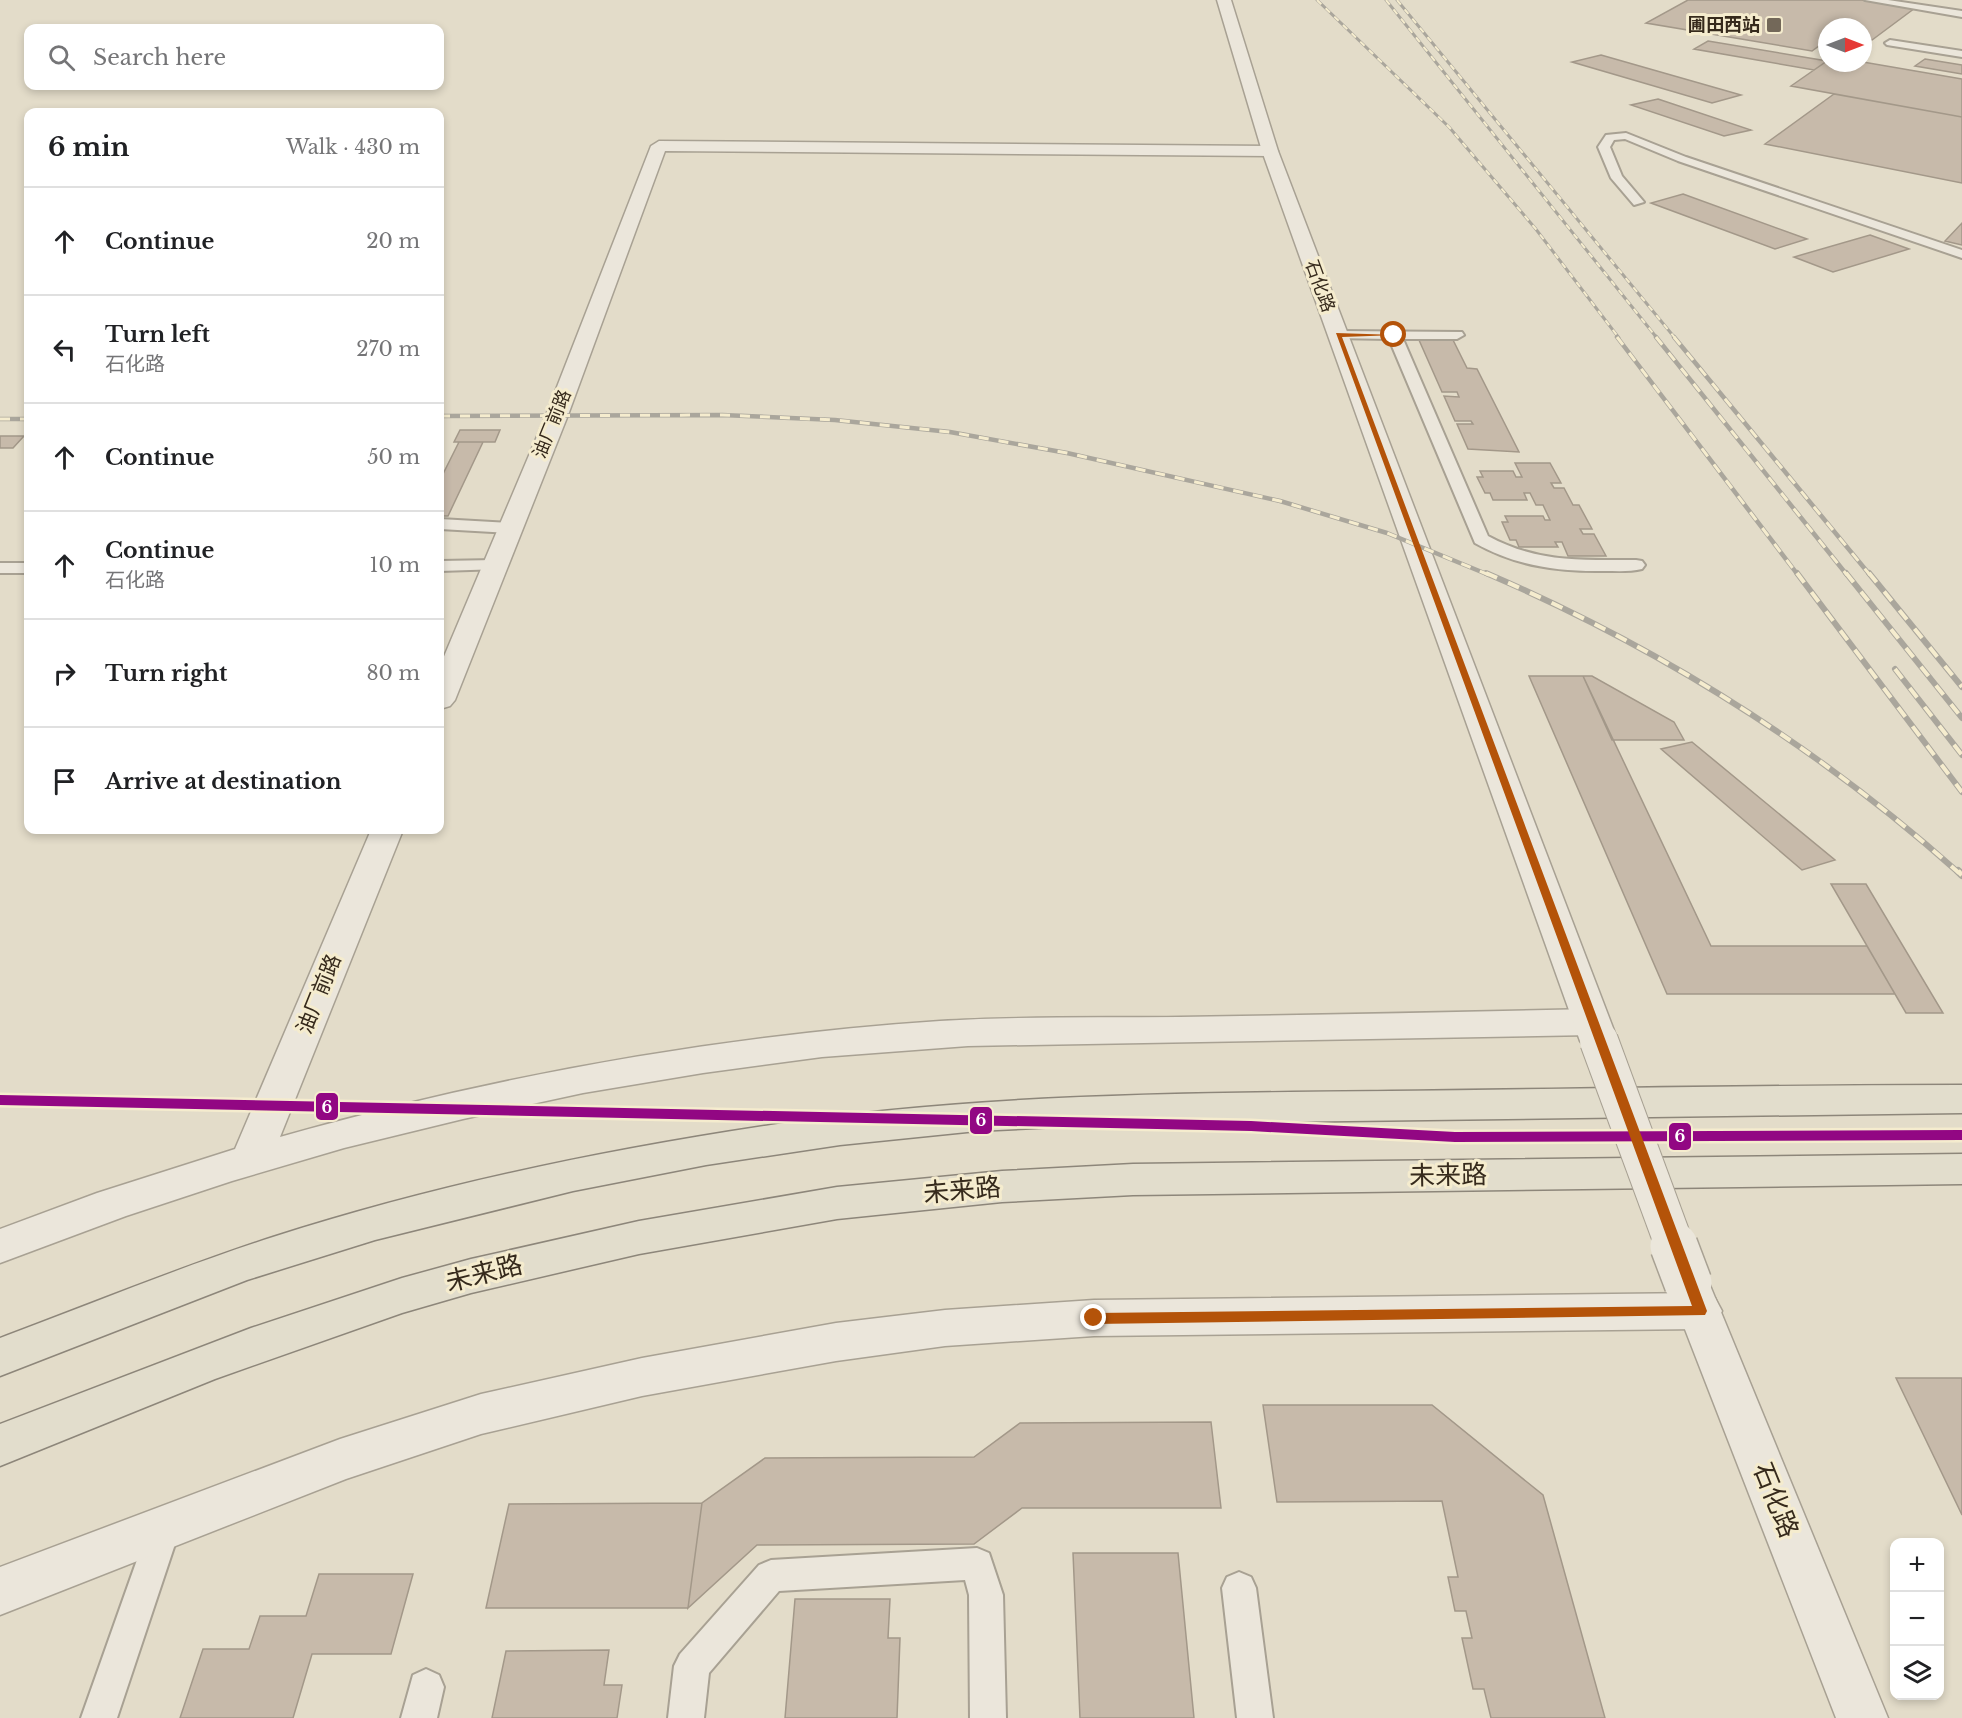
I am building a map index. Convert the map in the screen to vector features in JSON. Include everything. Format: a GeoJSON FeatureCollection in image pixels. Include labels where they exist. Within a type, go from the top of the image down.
{"type":"FeatureCollection","features":[{"type":"Feature","properties":{"kind":"main road"},"geometry":{"type":"LineString","coordinates":[[0,1357],[305,1244],[419,1211],[530,1184],[633,1164],[841,1130],[1059,1111],[1195,1106],[1962,1099]]}},
{"type":"Feature","properties":{"kind":"main road","name":"未来路"},"geometry":{"type":"LineString","coordinates":[[0,1445],[298,1328],[431,1286],[539,1259],[643,1238],[851,1202],[937,1192],[1081,1181],[1218,1177],[1962,1169]]}},
{"type":"Feature","properties":{"kind":"street","name":"石化路"},"geometry":{"type":"LineString","coordinates":[[1224,0],[1270,151],[1694,1297],[1862,1718]]}},
{"type":"Feature","properties":{"kind":"street","name":"油厂前路"},"geometry":{"type":"LineString","coordinates":[[444,690],[557,415],[658,146],[1270,151]]}},
{"type":"Feature","properties":{"kind":"street","name":"油厂前路"},"geometry":{"type":"LineString","coordinates":[[251,1159],[385,834]]}},
{"type":"Feature","properties":{"kind":"street"},"geometry":{"type":"LineString","coordinates":[[0,1246],[251,1159],[501,1098],[628,1073],[810,1046],[942,1034],[1024,1031],[1596,1032]]}},
{"type":"Feature","properties":{"kind":"street"},"geometry":{"type":"LineString","coordinates":[[0,1591],[340,1460],[482,1414],[642,1377],[836,1342],[945,1328],[1094,1318],[1694,1297]]}},
{"type":"Feature","properties":{"kind":"lane"},"geometry":{"type":"LineString","coordinates":[[1870,0],[1962,14]]}},
{"type":"Feature","properties":{"kind":"lane"},"geometry":{"type":"LineString","coordinates":[[1890,43],[1962,54]]}},
{"type":"Feature","properties":{"kind":"lane"},"geometry":{"type":"LineString","coordinates":[[1638,202],[1616,179],[1607,164],[1604,147],[1610,137],[1626,135],[1682,159],[1962,254]]}},
{"type":"Feature","properties":{"kind":"lane"},"geometry":{"type":"LineString","coordinates":[[1338,335],[1457,335]]}},
{"type":"Feature","properties":{"kind":"lane"},"geometry":{"type":"LineString","coordinates":[[1394,335],[1481,538],[1494,547],[1539,564],[1636,566]]}},
{"type":"Feature","properties":{"kind":"lane"},"geometry":{"type":"LineString","coordinates":[[444,524],[510,528]]}},
{"type":"Feature","properties":{"kind":"lane"},"geometry":{"type":"LineString","coordinates":[[444,566],[495,566]]}},
{"type":"Feature","properties":{"kind":"lane"},"geometry":{"type":"LineString","coordinates":[[0,568],[24,568]]}},
{"type":"Feature","properties":{"kind":"lane"},"geometry":{"type":"LineString","coordinates":[[99,1718],[165,1526]]}},
{"type":"Feature","properties":{"kind":"lane"},"geometry":{"type":"LineString","coordinates":[[686,1718],[692,1666],[771,1576],[977,1564],[986,1595],[988,1718]]}},
{"type":"Feature","properties":{"kind":"lane"},"geometry":{"type":"LineString","coordinates":[[1239,1588],[1255,1718]]}},
{"type":"Feature","properties":{"kind":"building","name":"圃田西站"},"geometry":{"type":"Polygon","coordinates":[[[1688,0],[1862,0],[1915,8],[1872,40],[1872,18],[1818,18],[1818,47],[1812,51],[1646,23],[1688,0]]]}},
{"type":"Feature","properties":{"kind":"building"},"geometry":{"type":"Polygon","coordinates":[[[1708,41],[1818,59],[1818,67],[1814,70],[1694,49],[1708,41]]]}},
{"type":"Feature","properties":{"kind":"building"},"geometry":{"type":"Polygon","coordinates":[[[1601,55],[1741,95],[1712,103],[1572,62],[1601,55]]]}},
{"type":"Feature","properties":{"kind":"building"},"geometry":{"type":"Polygon","coordinates":[[[1925,59],[1962,65],[1962,74],[1915,66],[1925,59]]]}},
{"type":"Feature","properties":{"kind":"building"},"geometry":{"type":"Polygon","coordinates":[[[1872,64],[1962,79],[1962,117],[1791,86],[1818,67],[1818,72],[1872,72],[1872,64]]]}},
{"type":"Feature","properties":{"kind":"building"},"geometry":{"type":"Polygon","coordinates":[[[1834,94],[1962,117],[1962,183],[1765,144],[1834,94]]]}},
{"type":"Feature","properties":{"kind":"building"},"geometry":{"type":"Polygon","coordinates":[[[1658,99],[1751,130],[1724,136],[1631,105],[1658,99]]]}},
{"type":"Feature","properties":{"kind":"building"},"geometry":{"type":"Polygon","coordinates":[[[1683,194],[1807,239],[1775,249],[1651,203],[1683,194]]]}},
{"type":"Feature","properties":{"kind":"building"},"geometry":{"type":"Polygon","coordinates":[[[1962,223],[1962,245],[1945,241],[1962,223]]]}},
{"type":"Feature","properties":{"kind":"building"},"geometry":{"type":"Polygon","coordinates":[[[1870,235],[1909,249],[1833,272],[1794,257],[1870,235]]]}},
{"type":"Feature","properties":{"kind":"building"},"geometry":{"type":"Polygon","coordinates":[[[1419,340],[1453,340],[1467,368],[1477,369],[1519,452],[1468,449],[1457,424],[1473,424],[1471,421],[1455,421],[1444,396],[1459,397],[1457,392],[1442,392],[1419,340]]]}},
{"type":"Feature","properties":{"kind":"building"},"geometry":{"type":"Polygon","coordinates":[[[460,430],[500,430],[495,442],[454,442],[460,430]]]}},
{"type":"Feature","properties":{"kind":"building"},"geometry":{"type":"Polygon","coordinates":[[[0,436],[24,436],[13,448],[0,448],[0,436]]]}},
{"type":"Feature","properties":{"kind":"building"},"geometry":{"type":"Polygon","coordinates":[[[459,442],[483,442],[448,516],[444,516],[444,472],[459,442]]]}},
{"type":"Feature","properties":{"kind":"building"},"geometry":{"type":"Polygon","coordinates":[[[1515,463],[1550,463],[1561,483],[1551,483],[1554,488],[1564,488],[1573,505],[1579,505],[1592,529],[1580,529],[1583,534],[1594,534],[1606,556],[1568,556],[1562,542],[1555,542],[1558,547],[1519,547],[1516,540],[1510,540],[1502,522],[1508,522],[1505,516],[1543,516],[1545,520],[1550,520],[1543,505],[1536,505],[1530,493],[1524,493],[1527,500],[1493,500],[1490,493],[1485,493],[1477,477],[1483,477],[1480,471],[1513,471],[1516,477],[1522,477],[1515,463]]]}},
{"type":"Feature","properties":{"kind":"building"},"geometry":{"type":"Polygon","coordinates":[[[1529,676],[1583,676],[1711,946],[1867,946],[1895,994],[1667,994],[1529,676]]]}},
{"type":"Feature","properties":{"kind":"building"},"geometry":{"type":"Polygon","coordinates":[[[1583,676],[1592,676],[1674,722],[1684,740],[1612,740],[1583,676]]]}},
{"type":"Feature","properties":{"kind":"building"},"geometry":{"type":"Polygon","coordinates":[[[1692,742],[1835,860],[1802,870],[1661,749],[1692,742]]]}},
{"type":"Feature","properties":{"kind":"building"},"geometry":{"type":"Polygon","coordinates":[[[1831,884],[1866,884],[1943,1013],[1906,1013],[1831,884]]]}},
{"type":"Feature","properties":{"kind":"building"},"geometry":{"type":"Polygon","coordinates":[[[1896,1378],[1962,1378],[1962,1515],[1896,1378]]]}},
{"type":"Feature","properties":{"kind":"building"},"geometry":{"type":"Polygon","coordinates":[[[1263,1405],[1432,1405],[1543,1495],[1605,1718],[1491,1718],[1484,1689],[1473,1689],[1462,1638],[1472,1638],[1466,1611],[1455,1611],[1448,1577],[1458,1577],[1442,1501],[1277,1502],[1263,1405]]]}},
{"type":"Feature","properties":{"kind":"building"},"geometry":{"type":"Polygon","coordinates":[[[1211,1422],[1221,1508],[1022,1508],[974,1544],[757,1545],[688,1608],[702,1503],[765,1458],[974,1457],[1020,1423],[1211,1422]]]}},
{"type":"Feature","properties":{"kind":"building"},"geometry":{"type":"Polygon","coordinates":[[[702,1503],[688,1608],[486,1608],[509,1504],[702,1503]]]}},
{"type":"Feature","properties":{"kind":"building"},"geometry":{"type":"Polygon","coordinates":[[[1073,1553],[1178,1553],[1194,1718],[1080,1718],[1073,1553]]]}},
{"type":"Feature","properties":{"kind":"building"},"geometry":{"type":"Polygon","coordinates":[[[319,1574],[413,1574],[391,1654],[312,1654],[293,1718],[180,1718],[203,1649],[249,1649],[260,1616],[306,1616],[319,1574]]]}},
{"type":"Feature","properties":{"kind":"building"},"geometry":{"type":"Polygon","coordinates":[[[795,1599],[890,1599],[888,1638],[900,1638],[897,1718],[785,1718],[795,1599]]]}},
{"type":"Feature","properties":{"kind":"building"},"geometry":{"type":"Polygon","coordinates":[[[609,1650],[604,1685],[622,1685],[617,1718],[492,1718],[506,1651],[609,1650]]]}},
{"type":"Feature","properties":{"kind":"railway"},"geometry":{"type":"LineString","coordinates":[[1317,0],[1449,127],[1535,228],[1619,338]]}},
{"type":"Feature","properties":{"kind":"railway"},"geometry":{"type":"LineString","coordinates":[[1386,0],[1657,338]]}},
{"type":"Feature","properties":{"kind":"railway"},"geometry":{"type":"LineString","coordinates":[[1397,0],[1675,338]]}},
{"type":"Feature","properties":{"kind":"railway"},"geometry":{"type":"LineString","coordinates":[[1617,337],[1798,575]]}},
{"type":"Feature","properties":{"kind":"railway"},"geometry":{"type":"LineString","coordinates":[[1656,337],[1847,575]]}},
{"type":"Feature","properties":{"kind":"railway"},"geometry":{"type":"LineString","coordinates":[[1674,337],[1870,575]]}},
{"type":"Feature","properties":{"kind":"railway"},"geometry":{"type":"LineString","coordinates":[[444,416],[722,415],[835,420],[950,432],[1067,453],[1280,501],[1387,533],[1489,575]]}},
{"type":"Feature","properties":{"kind":"railway"},"geometry":{"type":"LineString","coordinates":[[0,419],[24,419]]}},
{"type":"Feature","properties":{"kind":"railway"},"geometry":{"type":"LineString","coordinates":[[1486,573],[1613,634],[1735,704],[1793,742],[1850,784],[1959,873]]}},
{"type":"Feature","properties":{"kind":"railway"},"geometry":{"type":"LineString","coordinates":[[1797,573],[1962,792]]}},
{"type":"Feature","properties":{"kind":"railway"},"geometry":{"type":"LineString","coordinates":[[1846,573],[1962,718]]}},
{"type":"Feature","properties":{"kind":"railway"},"geometry":{"type":"LineString","coordinates":[[1869,573],[1962,687]]}},
{"type":"Feature","properties":{"kind":"railway"},"geometry":{"type":"LineString","coordinates":[[1895,669],[1962,755]]}},
{"type":"Feature","properties":{"kind":"railway"},"geometry":{"type":"LineString","coordinates":[[1958,871],[1962,875]]}},
{"type":"Feature","properties":{"kind":"metro line","name":"6"},"geometry":{"type":"LineString","coordinates":[[0,1100],[1251,1126],[1455,1137],[1962,1135]]}},
{"type":"Feature","properties":{"kind":"place","name":"圃田西站"},"geometry":{"type":"Point","coordinates":[1774,25]}},
{"type":"Feature","properties":{"kind":"route"},"geometry":{"type":"LineString","coordinates":[[1094,1318],[1700,1311],[1338,335],[1394,335]]}}]}
